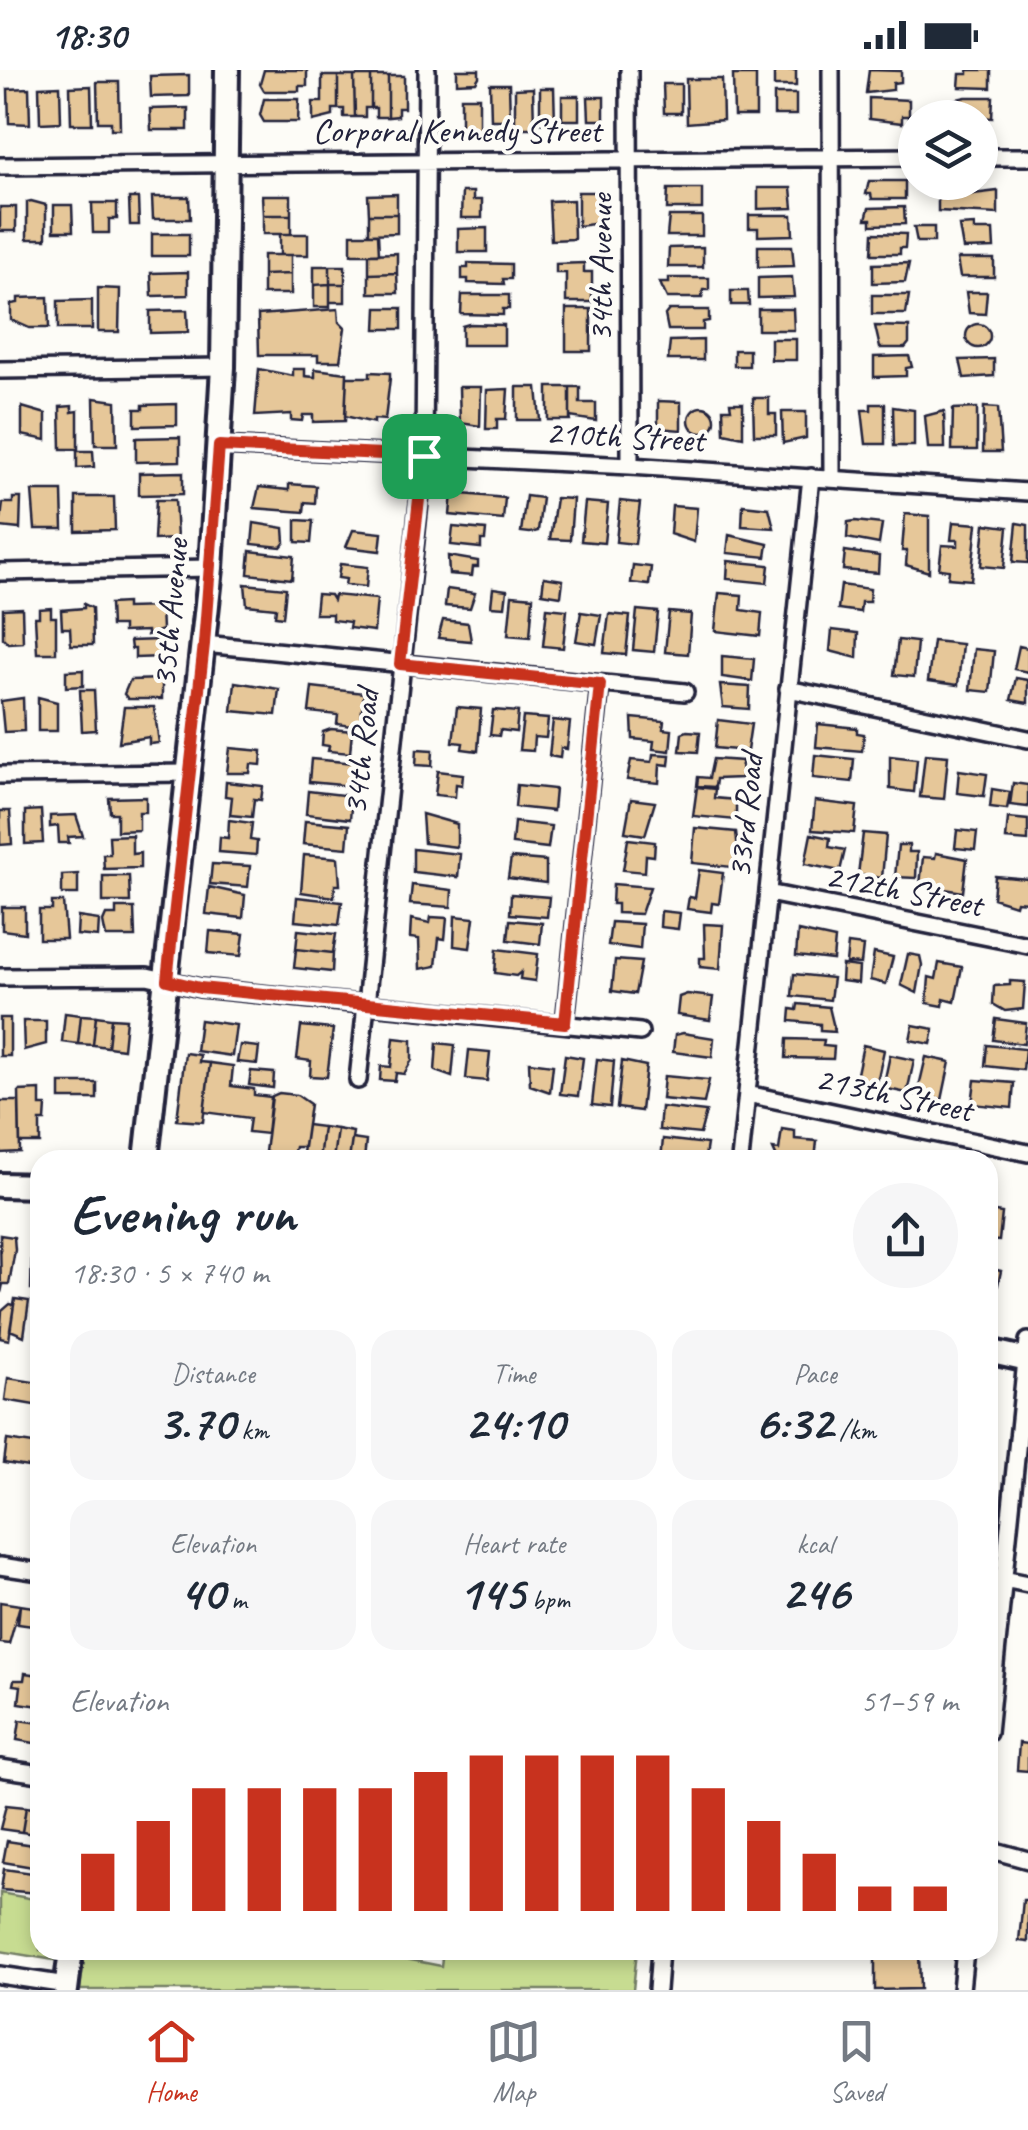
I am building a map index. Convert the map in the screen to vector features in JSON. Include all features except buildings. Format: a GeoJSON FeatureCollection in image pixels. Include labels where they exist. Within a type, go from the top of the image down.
{"type":"FeatureCollection","features":[{"type":"Feature","properties":{"kind":"street","name":"35th Avenue"},"geometry":{"type":"LineString","coordinates":[[147,1150],[211,568],[223,367],[227,70]]}},
{"type":"Feature","properties":{"kind":"street","name":"34th Road"},"geometry":{"type":"LineString","coordinates":[[358,1080],[424,456],[427,70]]}},
{"type":"Feature","properties":{"kind":"street","name":"34th Avenue"},"geometry":{"type":"LineString","coordinates":[[629,70],[630,466]]}},
{"type":"Feature","properties":{"kind":"street"},"geometry":{"type":"LineString","coordinates":[[831,70],[832,479]]}},
{"type":"Feature","properties":{"kind":"street"},"geometry":{"type":"LineString","coordinates":[[998,157],[1028,156]]}},
{"type":"Feature","properties":{"kind":"street","name":"Corporal Kennedy Street"},"geometry":{"type":"LineString","coordinates":[[0,166],[898,157]]}},
{"type":"Feature","properties":{"kind":"street"},"geometry":{"type":"LineString","coordinates":[[0,370],[223,367]]}},
{"type":"Feature","properties":{"kind":"street","name":"210th Street"},"geometry":{"type":"LineString","coordinates":[[219,446],[630,466],[1028,492]]}},
{"type":"Feature","properties":{"kind":"street","name":"33rd Road"},"geometry":{"type":"LineString","coordinates":[[741,1150],[811,477]]}},
{"type":"Feature","properties":{"kind":"street"},"geometry":{"type":"LineString","coordinates":[[0,572],[211,568]]}},
{"type":"Feature","properties":{"kind":"street"},"geometry":{"type":"LineString","coordinates":[[204,644],[685,692]]}},
{"type":"Feature","properties":{"kind":"street"},"geometry":{"type":"LineString","coordinates":[[565,1023],[600,684]]}},
{"type":"Feature","properties":{"kind":"street"},"geometry":{"type":"LineString","coordinates":[[788,690],[1028,739]]}},
{"type":"Feature","properties":{"kind":"street"},"geometry":{"type":"LineString","coordinates":[[0,775],[190,772]]}},
{"type":"Feature","properties":{"kind":"street","name":"212th Street"},"geometry":{"type":"LineString","coordinates":[[768,893],[1028,945]]}},
{"type":"Feature","properties":{"kind":"street"},"geometry":{"type":"LineString","coordinates":[[0,977],[147,976],[200,988],[640,1032]]}},
{"type":"Feature","properties":{"kind":"street","name":"213th Street"},"geometry":{"type":"LineString","coordinates":[[747,1094],[1028,1153]]}},
{"type":"Feature","properties":{"kind":"street"},"geometry":{"type":"LineString","coordinates":[[0,1185],[30,1186]]}},
{"type":"Feature","properties":{"kind":"street"},"geometry":{"type":"LineString","coordinates":[[998,1352],[1027,1353],[998,1556]]}},
{"type":"Feature","properties":{"kind":"street"},"geometry":{"type":"LineString","coordinates":[[0,1566],[30,1570]]}},
{"type":"Feature","properties":{"kind":"street"},"geometry":{"type":"LineString","coordinates":[[998,1578],[1028,1584]]}},
{"type":"Feature","properties":{"kind":"street"},"geometry":{"type":"LineString","coordinates":[[0,1768],[30,1772]]}},
{"type":"Feature","properties":{"kind":"street"},"geometry":{"type":"LineString","coordinates":[[998,1852],[1028,1860]]}},
{"type":"Feature","properties":{"kind":"street"},"geometry":{"type":"LineString","coordinates":[[0,1974],[67,1988],[70,1960]]}},
{"type":"Feature","properties":{"kind":"street"},"geometry":{"type":"LineString","coordinates":[[656,1990],[659,1960]]}},
{"type":"Feature","properties":{"kind":"street"},"geometry":{"type":"LineString","coordinates":[[961,1990],[964,1960]]}},
{"type":"Feature","properties":{"kind":"green space"},"geometry":{"type":"Polygon","coordinates":[[[0,1893],[30,1898],[30,1956],[0,1951],[0,1893]]]}},
{"type":"Feature","properties":{"kind":"green space"},"geometry":{"type":"Polygon","coordinates":[[[84,1960],[411,1960],[441,1966],[442,1960],[636,1960],[633,1990],[80,1990],[84,1960]]]}},
{"type":"Feature","properties":{"kind":"route"},"geometry":{"type":"LineString","coordinates":[[219,446],[424,456],[400,664],[600,684],[565,1023],[200,988],[167,980],[204,644],[219,446]]}}]}
